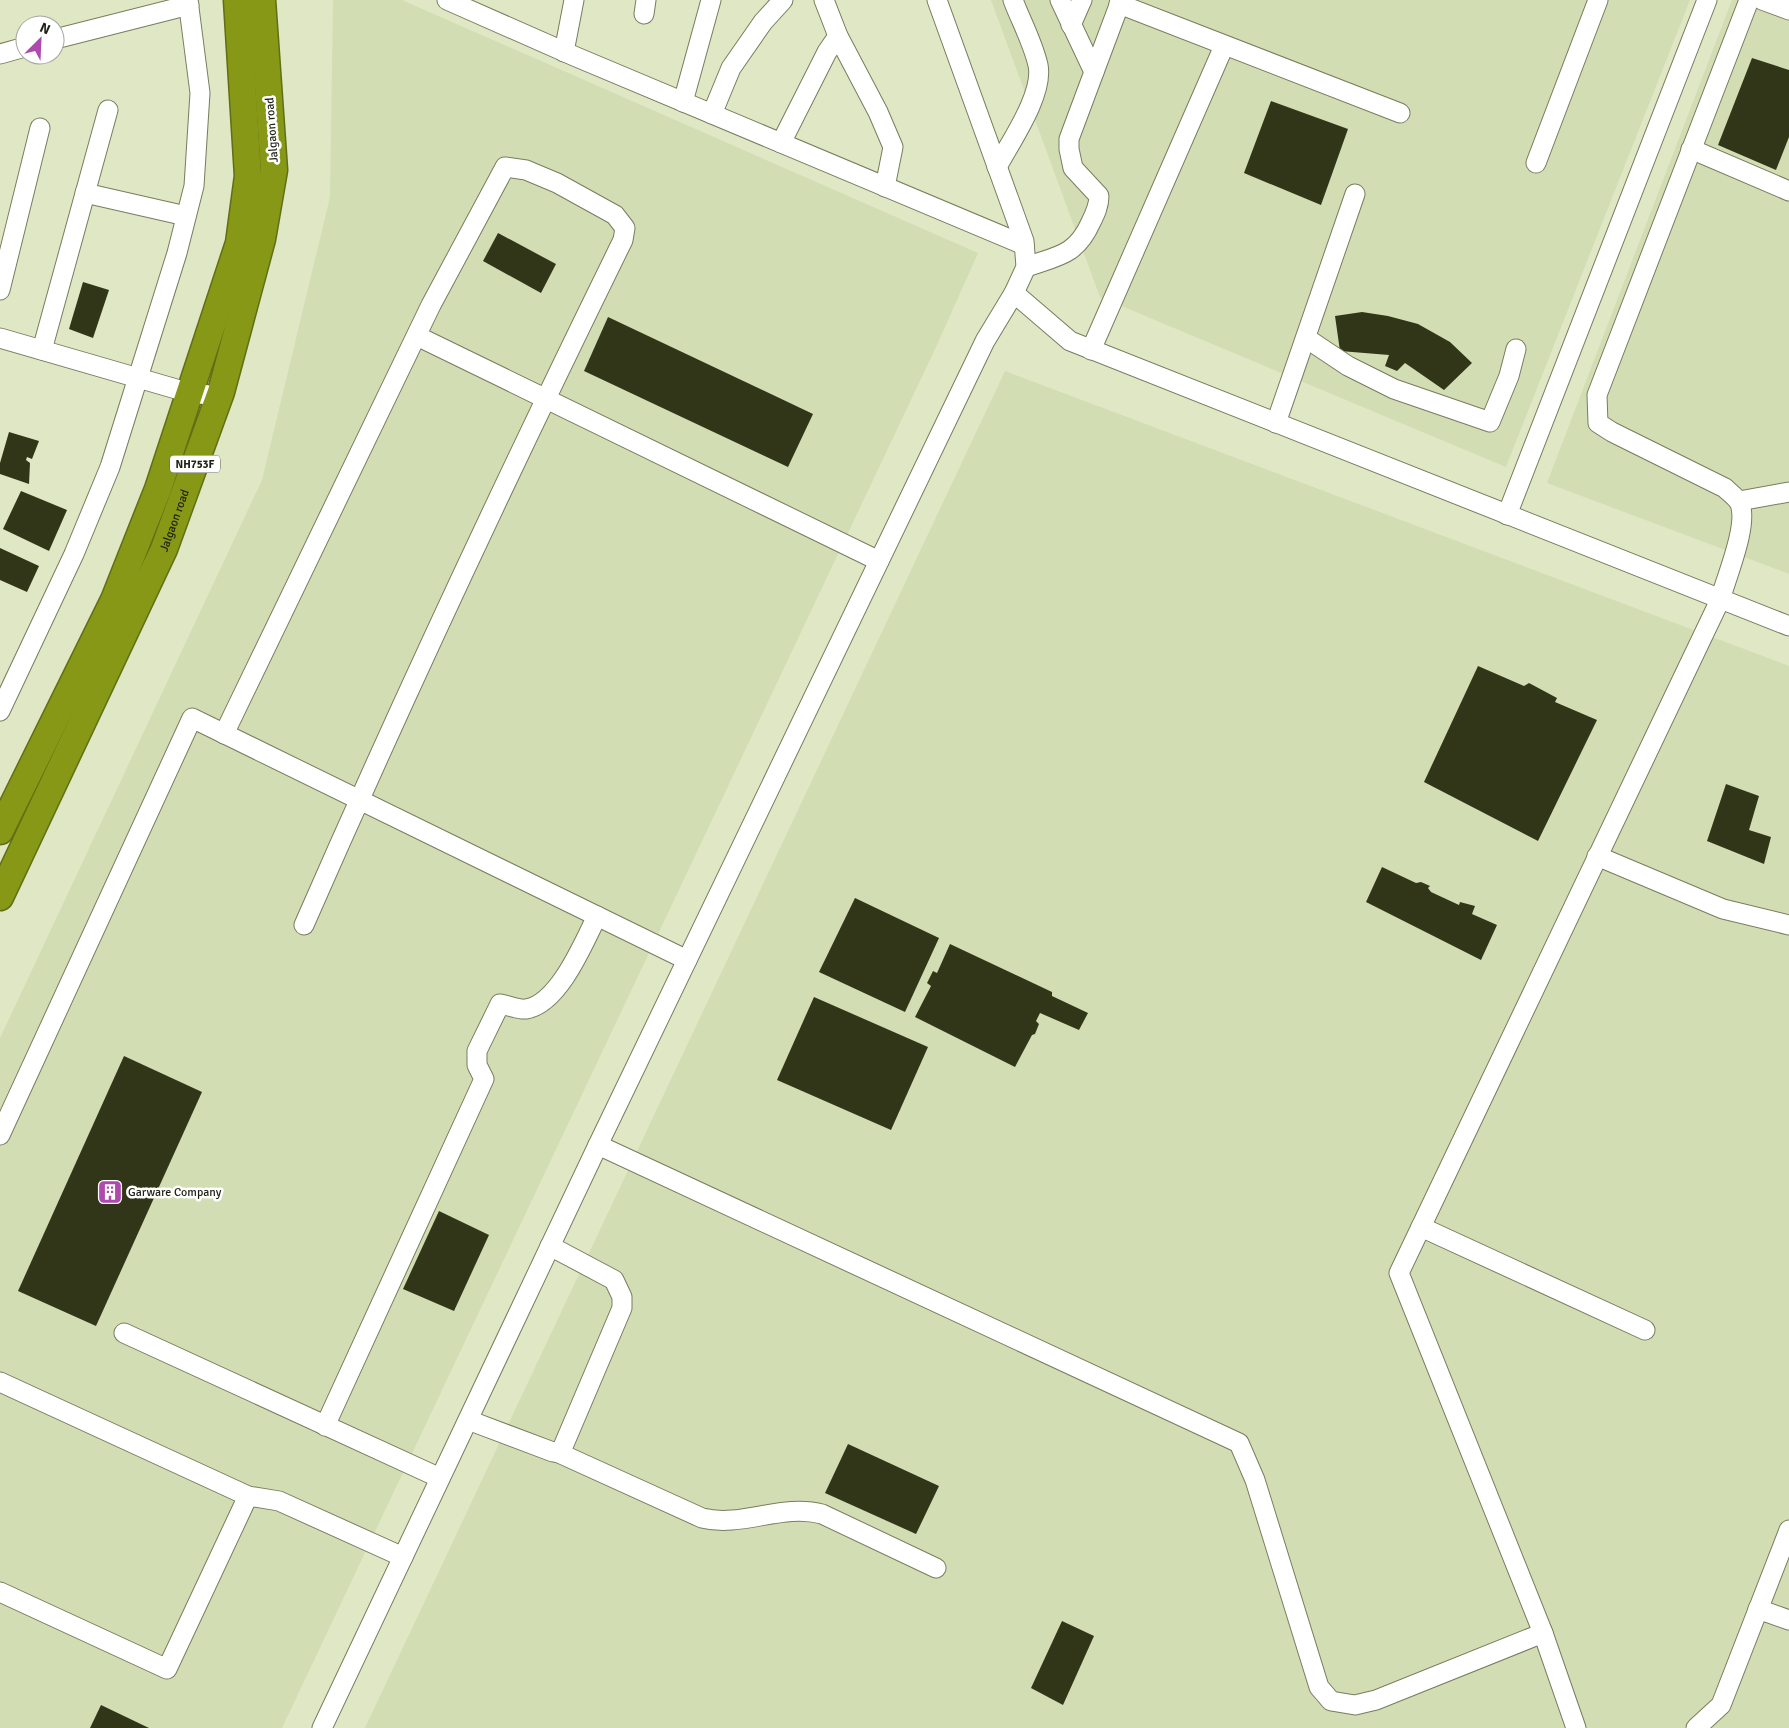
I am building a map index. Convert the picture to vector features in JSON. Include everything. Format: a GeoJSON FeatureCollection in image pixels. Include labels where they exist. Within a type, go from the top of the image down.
{"type":"FeatureCollection","features":[{"type":"Feature","properties":{"kind":"highway","name":"Jalgaon road"},"geometry":{"type":"LineString","coordinates":[[0,831],[114,600],[158,489],[239,242],[248,176],[237,0]]}},
{"type":"Feature","properties":{"kind":"highway","name":"Jalgaon road"},"geometry":{"type":"LineString","coordinates":[[0,897],[164,549],[220,396],[262,239],[274,170],[262,0]]}},
{"type":"Feature","properties":{"kind":"street"},"geometry":{"type":"LineString","coordinates":[[447,0],[564,52],[1024,245]]}},
{"type":"Feature","properties":{"kind":"street"},"geometry":{"type":"LineString","coordinates":[[564,52],[574,0]]}},
{"type":"Feature","properties":{"kind":"street"},"geometry":{"type":"LineString","coordinates":[[683,102],[711,0]]}},
{"type":"Feature","properties":{"kind":"street"},"geometry":{"type":"LineString","coordinates":[[712,114],[731,68],[763,22],[783,0]]}},
{"type":"Feature","properties":{"kind":"street"},"geometry":{"type":"LineString","coordinates":[[824,0],[838,36],[878,112],[893,147],[885,187]]}},
{"type":"Feature","properties":{"kind":"street"},"geometry":{"type":"LineString","coordinates":[[322,1728],[687,960],[986,341],[1014,293],[1026,266],[1024,245],[937,0]]}},
{"type":"Feature","properties":{"kind":"street"},"geometry":{"type":"LineString","coordinates":[[997,167],[1033,98],[1038,81],[1038,66],[1013,0]]}},
{"type":"Feature","properties":{"kind":"street"},"geometry":{"type":"LineString","coordinates":[[1060,0],[1094,72]]}},
{"type":"Feature","properties":{"kind":"street"},"geometry":{"type":"LineString","coordinates":[[1071,25],[1082,0]]}},
{"type":"Feature","properties":{"kind":"street"},"geometry":{"type":"LineString","coordinates":[[1536,163],[1598,0]]}},
{"type":"Feature","properties":{"kind":"street"},"geometry":{"type":"LineString","coordinates":[[1507,515],[1707,0]]}},
{"type":"Feature","properties":{"kind":"street"},"geometry":{"type":"LineString","coordinates":[[1576,1728],[1543,1633],[1399,1273],[1720,600],[1743,515],[1739,501],[1725,488],[1612,432],[1598,423],[1596,395],[1748,0]]}},
{"type":"Feature","properties":{"kind":"street"},"geometry":{"type":"LineString","coordinates":[[1762,0],[1789,10]]}},
{"type":"Feature","properties":{"kind":"street"},"geometry":{"type":"LineString","coordinates":[[0,711],[74,554],[110,467],[178,253],[194,186],[200,93],[189,2],[65,36]]}},
{"type":"Feature","properties":{"kind":"street"},"geometry":{"type":"LineString","coordinates":[[1026,266],[1066,253],[1077,246],[1085,235],[1099,204],[1099,196],[1073,168],[1069,139],[1120,2],[1224,46],[1400,113]]}},
{"type":"Feature","properties":{"kind":"street"},"geometry":{"type":"LineString","coordinates":[[781,143],[827,52],[838,36]]}},
{"type":"Feature","properties":{"kind":"street"},"geometry":{"type":"LineString","coordinates":[[1092,350],[1224,46]]}},
{"type":"Feature","properties":{"kind":"street"},"geometry":{"type":"LineString","coordinates":[[0,54],[15,50]]}},
{"type":"Feature","properties":{"kind":"street"},"geometry":{"type":"LineString","coordinates":[[42,350],[108,110]]}},
{"type":"Feature","properties":{"kind":"street"},"geometry":{"type":"LineString","coordinates":[[0,290],[40,128]]}},
{"type":"Feature","properties":{"kind":"street"},"geometry":{"type":"LineString","coordinates":[[1691,149],[1789,190]]}},
{"type":"Feature","properties":{"kind":"street"},"geometry":{"type":"LineString","coordinates":[[224,734],[416,336],[505,167],[526,170],[557,183],[615,215],[625,228],[623,240],[545,399],[359,799],[304,925]]}},
{"type":"Feature","properties":{"kind":"street"},"geometry":{"type":"LineString","coordinates":[[85,193],[186,216]]}},
{"type":"Feature","properties":{"kind":"street"},"geometry":{"type":"LineString","coordinates":[[1276,423],[1356,194]]}},
{"type":"Feature","properties":{"kind":"street"},"geometry":{"type":"LineString","coordinates":[[1014,293],[1070,342],[1789,626]]}},
{"type":"Feature","properties":{"kind":"street"},"geometry":{"type":"LineString","coordinates":[[416,336],[880,561]]}},
{"type":"Feature","properties":{"kind":"street"},"geometry":{"type":"LineString","coordinates":[[0,338],[190,393],[220,396]]}},
{"type":"Feature","properties":{"kind":"street"},"geometry":{"type":"LineString","coordinates":[[1306,338],[1348,366],[1394,389],[1490,422],[1509,376],[1516,349]]}},
{"type":"Feature","properties":{"kind":"street"},"geometry":{"type":"LineString","coordinates":[[1739,501],[1789,492]]}},
{"type":"Feature","properties":{"kind":"street"},"geometry":{"type":"LineString","coordinates":[[0,1135],[192,718],[687,960]]}},
{"type":"Feature","properties":{"kind":"street"},"geometry":{"type":"LineString","coordinates":[[1597,856],[1723,909],[1789,925]]}},
{"type":"Feature","properties":{"kind":"street"},"geometry":{"type":"LineString","coordinates":[[325,1426],[484,1079],[477,1065],[477,1051],[500,1004],[527,1008],[549,997],[568,973],[597,916]]}},
{"type":"Feature","properties":{"kind":"street"},"geometry":{"type":"LineString","coordinates":[[598,1145],[1239,1443],[1255,1480],[1320,1686],[1331,1701],[1355,1705],[1376,1700],[1543,1633]]}},
{"type":"Feature","properties":{"kind":"street"},"geometry":{"type":"LineString","coordinates":[[1421,1227],[1644,1330]]}},
{"type":"Feature","properties":{"kind":"street"},"geometry":{"type":"LineString","coordinates":[[550,1246],[614,1280],[622,1297],[622,1308],[559,1452]]}},
{"type":"Feature","properties":{"kind":"street"},"geometry":{"type":"LineString","coordinates":[[124,1333],[440,1478]]}},
{"type":"Feature","properties":{"kind":"street"},"geometry":{"type":"LineString","coordinates":[[0,1382],[248,1496],[279,1501],[403,1557]]}},
{"type":"Feature","properties":{"kind":"street"},"geometry":{"type":"LineString","coordinates":[[468,1420],[559,1452],[702,1518],[716,1522],[731,1521],[807,1510],[822,1514],[936,1568]]}},
{"type":"Feature","properties":{"kind":"street"},"geometry":{"type":"LineString","coordinates":[[0,1592],[167,1669],[248,1496]]}},
{"type":"Feature","properties":{"kind":"street"},"geometry":{"type":"LineString","coordinates":[[1696,1728],[1721,1705],[1789,1530]]}},
{"type":"Feature","properties":{"kind":"street"},"geometry":{"type":"LineString","coordinates":[[1758,1609],[1789,1620]]}},
{"type":"Feature","properties":{"kind":"shaded area","name":"Garware Company"},"geometry":{"type":"Polygon","coordinates":[[[333,0],[402,0],[978,253],[937,345],[282,1728],[0,1728],[0,1038],[262,480],[330,197],[333,0]]]}},
{"type":"Feature","properties":{"kind":"shaded area"},"geometry":{"type":"Polygon","coordinates":[[[991,0],[1690,0],[1506,467],[1100,297],[991,0]]]}},
{"type":"Feature","properties":{"kind":"shaded area"},"geometry":{"type":"Polygon","coordinates":[[[1732,0],[1789,0],[1789,574],[1547,483],[1732,0]]]}},
{"type":"Feature","properties":{"kind":"shaded area"},"geometry":{"type":"Polygon","coordinates":[[[1005,371],[1789,666],[1789,1728],[365,1728],[1005,371]]]}},
{"type":"Feature","properties":{"kind":"building"},"geometry":{"type":"Polygon","coordinates":[[[1752,58],[1789,70],[1789,137],[1776,170],[1718,145],[1752,58]]]}},
{"type":"Feature","properties":{"kind":"building"},"geometry":{"type":"Polygon","coordinates":[[[1271,101],[1348,129],[1321,205],[1244,173],[1271,101]]]}},
{"type":"Feature","properties":{"kind":"building"},"geometry":{"type":"Polygon","coordinates":[[[498,233],[556,264],[541,293],[483,261],[498,233]]]}},
{"type":"Feature","properties":{"kind":"building"},"geometry":{"type":"Polygon","coordinates":[[[83,282],[109,290],[93,338],[69,329],[83,282]]]}},
{"type":"Feature","properties":{"kind":"building"},"geometry":{"type":"Polygon","coordinates":[[[1362,312],[1388,316],[1418,324],[1450,342],[1472,363],[1444,390],[1405,363],[1397,371],[1385,366],[1389,355],[1340,351],[1335,316],[1362,312]]]}},
{"type":"Feature","properties":{"kind":"building"},"geometry":{"type":"Polygon","coordinates":[[[608,317],[813,414],[788,467],[584,371],[608,317]]]}},
{"type":"Feature","properties":{"kind":"building"},"geometry":{"type":"Polygon","coordinates":[[[9,432],[39,441],[32,459],[27,457],[26,460],[30,463],[29,484],[0,474],[0,463],[9,432]]]}},
{"type":"Feature","properties":{"kind":"building"},"geometry":{"type":"Polygon","coordinates":[[[21,491],[67,510],[49,551],[3,529],[21,491]]]}},
{"type":"Feature","properties":{"kind":"building"},"geometry":{"type":"Polygon","coordinates":[[[0,548],[39,566],[27,592],[0,580],[0,548]]]}},
{"type":"Feature","properties":{"kind":"building"},"geometry":{"type":"Polygon","coordinates":[[[1478,666],[1524,686],[1529,683],[1557,698],[1555,702],[1597,720],[1538,841],[1424,782],[1478,666]]]}},
{"type":"Feature","properties":{"kind":"building"},"geometry":{"type":"Polygon","coordinates":[[[1726,784],[1759,796],[1749,830],[1771,837],[1764,864],[1707,841],[1726,784]]]}},
{"type":"Feature","properties":{"kind":"building"},"geometry":{"type":"Polygon","coordinates":[[[1382,867],[1416,883],[1421,882],[1430,886],[1428,888],[1431,892],[1459,905],[1460,902],[1475,906],[1472,914],[1497,925],[1481,960],[1366,902],[1382,867]]]}},
{"type":"Feature","properties":{"kind":"building"},"geometry":{"type":"Polygon","coordinates":[[[855,898],[939,938],[905,1012],[819,972],[855,898]]]}},
{"type":"Feature","properties":{"kind":"building"},"geometry":{"type":"Polygon","coordinates":[[[950,944],[1052,992],[1052,996],[1088,1013],[1079,1030],[1040,1013],[1036,1021],[1039,1024],[1035,1034],[1032,1035],[1015,1067],[915,1017],[931,986],[927,983],[933,971],[937,973],[950,944]]]}},
{"type":"Feature","properties":{"kind":"building"},"geometry":{"type":"Polygon","coordinates":[[[814,997],[928,1047],[891,1130],[777,1080],[814,997]]]}},
{"type":"Feature","properties":{"kind":"building","name":"Garware Company"},"geometry":{"type":"Polygon","coordinates":[[[124,1056],[202,1092],[96,1326],[18,1291],[124,1056]]]}},
{"type":"Feature","properties":{"kind":"building"},"geometry":{"type":"Polygon","coordinates":[[[439,1211],[489,1235],[454,1311],[403,1289],[439,1211]]]}},
{"type":"Feature","properties":{"kind":"building"},"geometry":{"type":"Polygon","coordinates":[[[848,1444],[939,1486],[916,1534],[825,1493],[848,1444]]]}},
{"type":"Feature","properties":{"kind":"building"},"geometry":{"type":"Polygon","coordinates":[[[1062,1621],[1094,1636],[1063,1705],[1031,1688],[1062,1621]]]}},
{"type":"Feature","properties":{"kind":"building"},"geometry":{"type":"Polygon","coordinates":[[[101,1705],[149,1728],[90,1728],[101,1705]]]}},
{"type":"Feature","properties":{"kind":"place","name":"Garware Company"},"geometry":{"type":"Point","coordinates":[110,1192]}}]}
